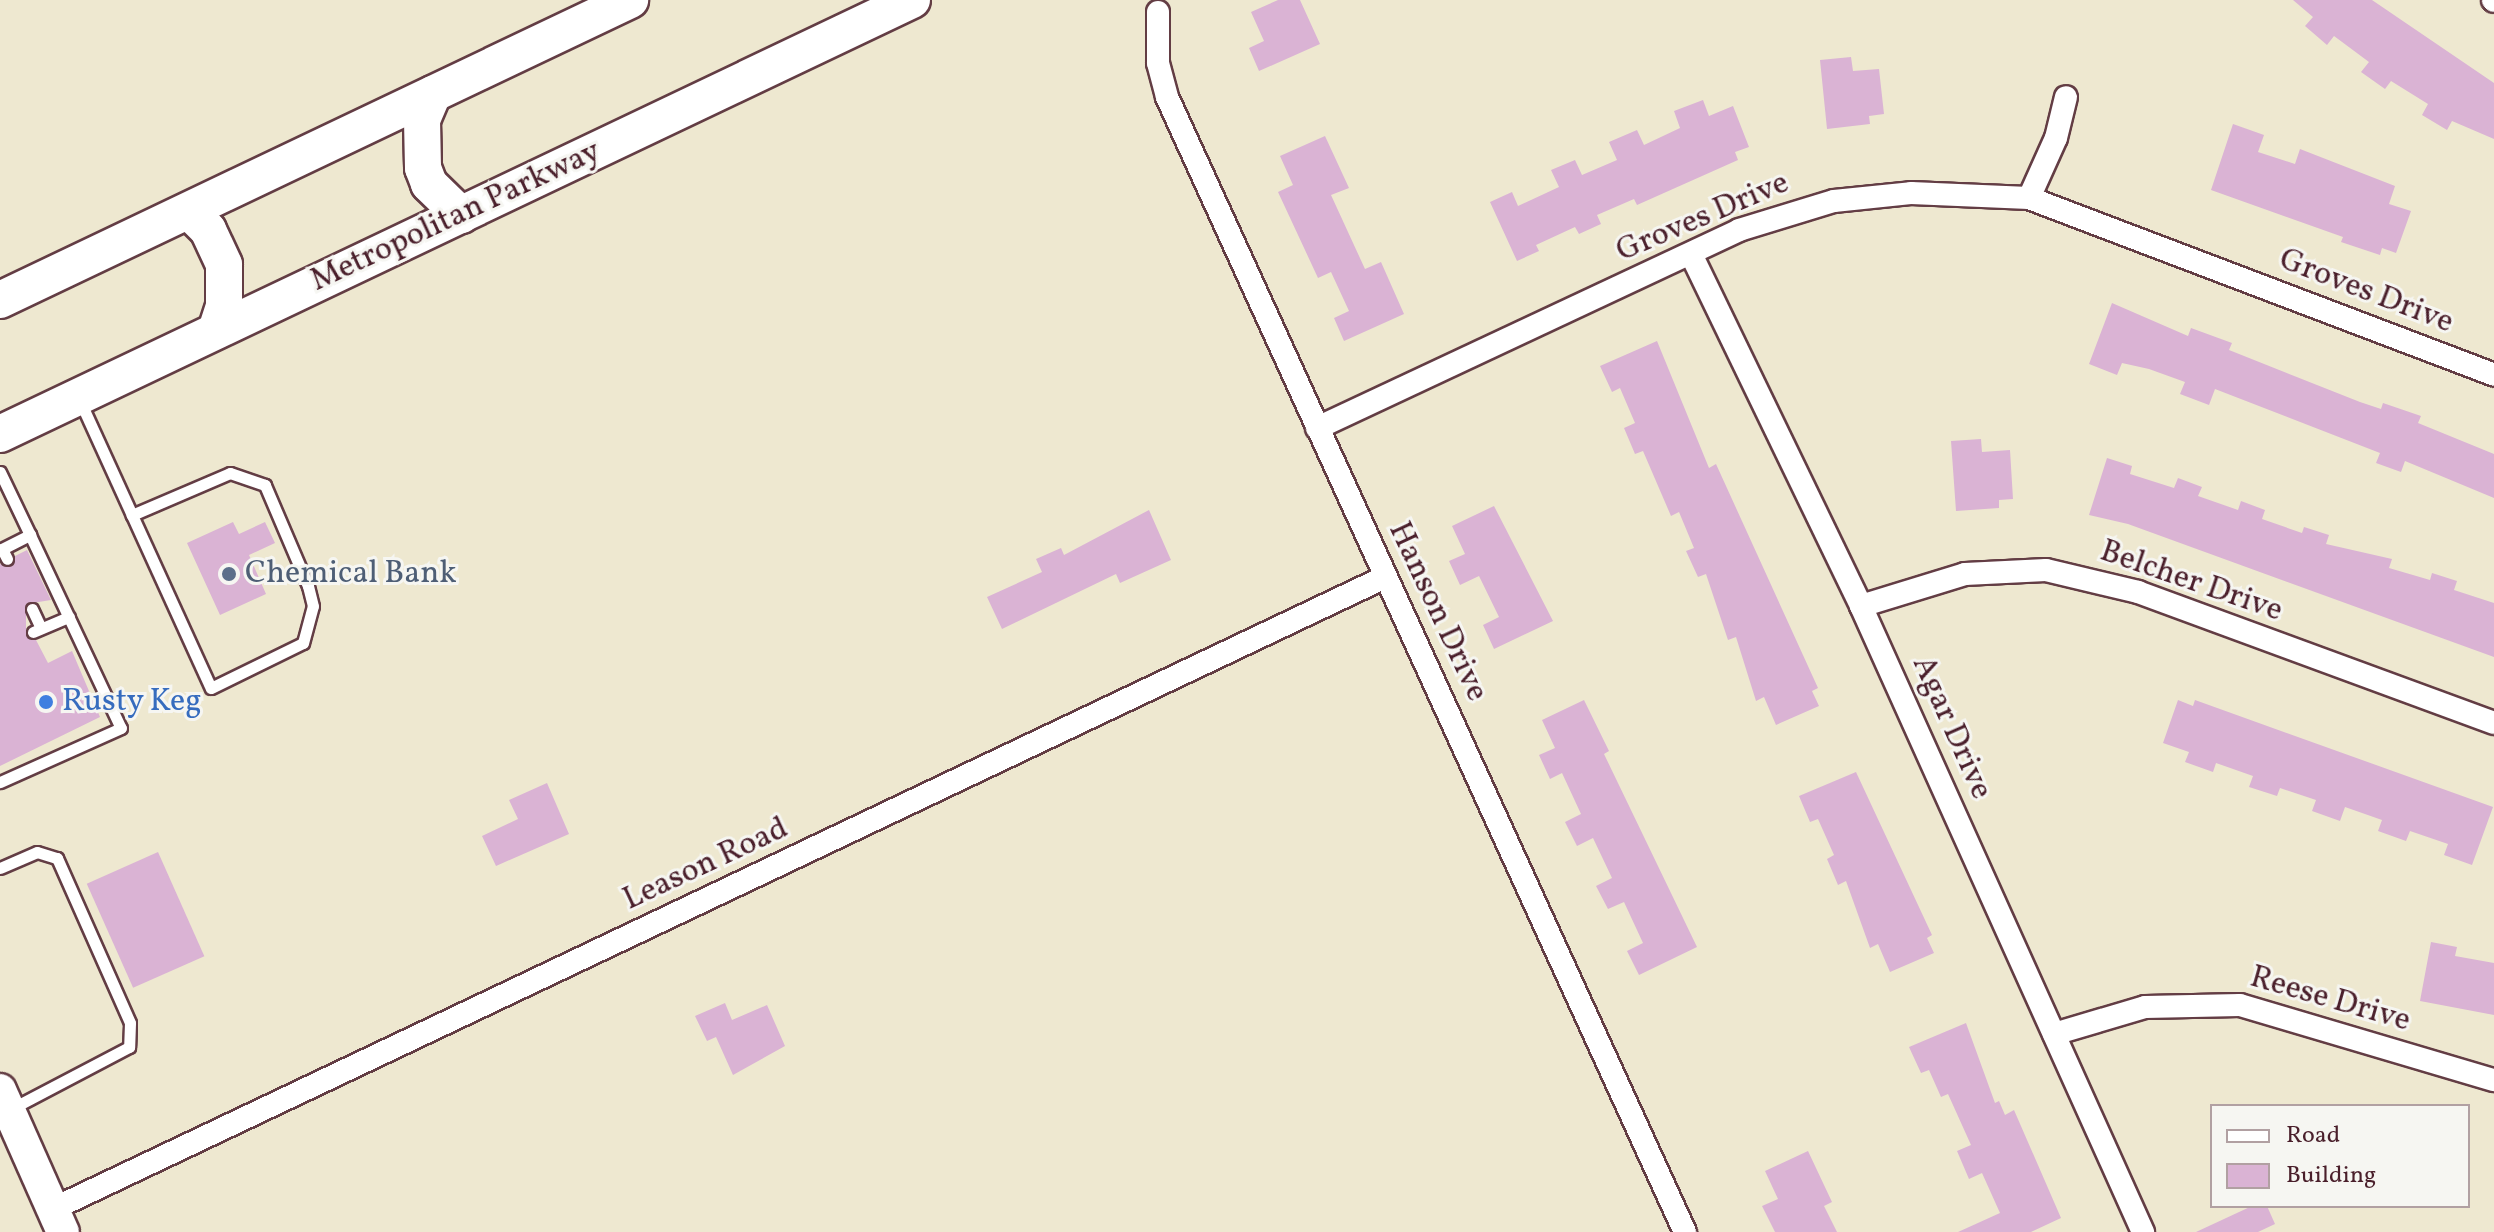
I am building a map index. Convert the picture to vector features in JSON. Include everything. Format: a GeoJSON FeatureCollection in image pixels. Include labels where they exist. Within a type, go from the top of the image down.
{"type":"FeatureCollection","features":[{"type":"Feature","properties":{"kind":"main road"},"geometry":{"type":"LineString","coordinates":[[0,300],[630,0]]}},
{"type":"Feature","properties":{"kind":"main road","name":"Metropolitan Parkway"},"geometry":{"type":"LineString","coordinates":[[0,434],[912,0]]}},
{"type":"Feature","properties":{"kind":"main road"},"geometry":{"type":"LineString","coordinates":[[433,94],[422,120],[423,168],[429,184],[461,215]]}},
{"type":"Feature","properties":{"kind":"main road"},"geometry":{"type":"LineString","coordinates":[[189,211],[208,230],[224,265],[224,306],[216,331]]}},
{"type":"Feature","properties":{"kind":"main road"},"geometry":{"type":"LineString","coordinates":[[4,1100],[58,1221]]}},
{"type":"Feature","properties":{"kind":"street","name":"Hanson Drive"},"geometry":{"type":"LineString","coordinates":[[1158,12],[1158,63],[1167,97],[1685,1232]]}},
{"type":"Feature","properties":{"kind":"street"},"geometry":{"type":"LineString","coordinates":[[2029,198],[2056,138],[2066,97]]}},
{"type":"Feature","properties":{"kind":"street","name":"Groves Drive"},"geometry":{"type":"LineString","coordinates":[[1317,428],[1765,220],[1834,201],[1933,192],[2029,198],[2494,375]]}},
{"type":"Feature","properties":{"kind":"street","name":"Agar Drive"},"geometry":{"type":"LineString","coordinates":[[1691,254],[1861,606],[2143,1232]]}},
{"type":"Feature","properties":{"kind":"street","name":"Belcher Drive"},"geometry":{"type":"LineString","coordinates":[[1861,606],[1965,574],[2046,570],[2138,592],[2494,723]]}},
{"type":"Feature","properties":{"kind":"street","name":"Leason Road"},"geometry":{"type":"LineString","coordinates":[[58,1221],[1385,577]]}},
{"type":"Feature","properties":{"kind":"street","name":"Reese Drive"},"geometry":{"type":"LineString","coordinates":[[2054,1034],[2145,1007],[2240,1005],[2494,1080]]}},
{"type":"Feature","properties":{"kind":"lane"},"geometry":{"type":"LineString","coordinates":[[78,397],[211,688],[303,643],[313,606],[308,586],[265,485],[230,473],[132,515]]}},
{"type":"Feature","properties":{"kind":"lane"},"geometry":{"type":"LineString","coordinates":[[0,472],[121,728],[0,782]]}},
{"type":"Feature","properties":{"kind":"lane"},"geometry":{"type":"LineString","coordinates":[[3,553],[30,535]]}},
{"type":"Feature","properties":{"kind":"lane"},"geometry":{"type":"LineString","coordinates":[[32,609],[37,630],[69,617]]}},
{"type":"Feature","properties":{"kind":"lane"},"geometry":{"type":"LineString","coordinates":[[0,868],[37,852],[57,858],[130,1023],[129,1047],[4,1100]]}},
{"type":"Feature","properties":{"kind":"building"},"geometry":{"type":"Polygon","coordinates":[[[1278,0],[1300,0],[1320,44],[1259,71],[1249,48],[1264,41],[1251,12],[1278,0]]]}},
{"type":"Feature","properties":{"kind":"building"},"geometry":{"type":"Polygon","coordinates":[[[2293,0],[2372,0],[2494,83],[2494,139],[2452,121],[2447,130],[2422,115],[2428,104],[2391,81],[2385,89],[2361,72],[2369,62],[2334,36],[2327,45],[2305,26],[2313,17],[2293,0]]]}},
{"type":"Feature","properties":{"kind":"building"},"geometry":{"type":"Polygon","coordinates":[[[1851,57],[1853,71],[1879,69],[1884,114],[1869,116],[1870,124],[1827,129],[1820,60],[1851,57]]]}},
{"type":"Feature","properties":{"kind":"building"},"geometry":{"type":"Polygon","coordinates":[[[1703,100],[1709,116],[1733,106],[1749,147],[1735,152],[1738,160],[1637,205],[1634,199],[1597,215],[1601,224],[1579,234],[1575,227],[1536,245],[1539,251],[1517,261],[1490,202],[1512,192],[1518,206],[1559,187],[1551,170],[1575,160],[1582,175],[1617,160],[1609,142],[1637,130],[1644,145],[1680,128],[1674,111],[1703,100]]]}},
{"type":"Feature","properties":{"kind":"building"},"geometry":{"type":"Polygon","coordinates":[[[2233,124],[2264,135],[2258,152],[2295,164],[2300,149],[2395,186],[2389,204],[2411,211],[2396,253],[2382,248],[2380,255],[2341,242],[2343,237],[2211,190],[2233,124]]]}},
{"type":"Feature","properties":{"kind":"building"},"geometry":{"type":"Polygon","coordinates":[[[1325,136],[1349,188],[1331,195],[1365,269],[1381,262],[1404,314],[1344,341],[1334,318],[1349,311],[1331,272],[1318,278],[1278,192],[1293,185],[1280,156],[1325,136]]]}},
{"type":"Feature","properties":{"kind":"building"},"geometry":{"type":"Polygon","coordinates":[[[2112,303],[2188,336],[2191,328],[2232,343],[2229,350],[2360,402],[2381,409],[2383,403],[2421,416],[2418,423],[2494,454],[2494,498],[2405,461],[2401,472],[2376,463],[2380,453],[2215,389],[2209,405],[2180,394],[2185,382],[2149,369],[2122,363],[2117,375],[2089,364],[2112,303]]]}},
{"type":"Feature","properties":{"kind":"building"},"geometry":{"type":"Polygon","coordinates":[[[1657,341],[1709,468],[1716,464],[1818,688],[1812,691],[1819,706],[1776,725],[1764,697],[1756,701],[1736,637],[1728,640],[1706,574],[1698,577],[1686,551],[1694,548],[1679,512],[1671,516],[1643,451],[1635,454],[1624,428],[1635,423],[1620,388],[1612,392],[1600,366],[1657,341]]]}},
{"type":"Feature","properties":{"kind":"building"},"geometry":{"type":"Polygon","coordinates":[[[1981,439],[1982,452],[2010,450],[2013,499],[1999,500],[1999,508],[1956,511],[1951,441],[1981,439]]]}},
{"type":"Feature","properties":{"kind":"building"},"geometry":{"type":"Polygon","coordinates":[[[2107,458],[2132,466],[2130,474],[2174,488],[2178,478],[2202,487],[2198,496],[2238,510],[2241,501],[2265,510],[2262,519],[2302,533],[2304,527],[2329,535],[2326,544],[2392,559],[2389,568],[2430,580],[2432,573],[2457,581],[2454,590],[2494,603],[2494,657],[2128,524],[2089,515],[2107,458]]]}},
{"type":"Feature","properties":{"kind":"building"},"geometry":{"type":"Polygon","coordinates":[[[1494,506],[1553,621],[1494,649],[1483,625],[1499,617],[1479,576],[1460,585],[1449,561],[1465,554],[1452,526],[1494,506]]]}},
{"type":"Feature","properties":{"kind":"building"},"geometry":{"type":"Polygon","coordinates":[[[1149,510],[1171,560],[1120,583],[1116,574],[1002,629],[987,597],[1042,572],[1036,559],[1061,548],[1064,555],[1149,510]]]}},
{"type":"Feature","properties":{"kind":"building","name":"Chemical Bank"},"geometry":{"type":"Polygon","coordinates":[[[233,522],[239,534],[265,522],[275,543],[249,555],[266,594],[220,615],[187,543],[233,522]]]}},
{"type":"Feature","properties":{"kind":"building","name":"Rusty Keg"},"geometry":{"type":"Polygon","coordinates":[[[27,550],[51,600],[26,604],[26,636],[36,640],[48,663],[72,651],[100,717],[0,766],[0,564],[11,566],[15,556],[27,550]]]}},
{"type":"Feature","properties":{"kind":"building"},"geometry":{"type":"Polygon","coordinates":[[[1584,700],[1609,751],[1604,754],[1697,947],[1639,975],[1627,951],[1643,943],[1624,902],[1608,909],[1596,886],[1612,878],[1593,838],[1577,846],[1565,822],[1581,814],[1562,773],[1550,779],[1539,755],[1555,748],[1542,720],[1584,700]]]}},
{"type":"Feature","properties":{"kind":"building"},"geometry":{"type":"Polygon","coordinates":[[[2178,700],[2193,706],[2195,700],[2493,807],[2472,865],[2444,855],[2448,844],[2410,831],[2406,841],[2378,831],[2382,820],[2345,807],[2340,821],[2312,811],[2316,800],[2280,788],[2277,796],[2249,787],[2253,776],[2216,763],[2213,772],[2185,762],[2189,752],[2163,743],[2178,700]]]}},
{"type":"Feature","properties":{"kind":"building"},"geometry":{"type":"Polygon","coordinates":[[[1856,772],[1932,935],[1927,938],[1934,953],[1890,972],[1878,944],[1870,948],[1846,881],[1838,885],[1827,859],[1834,855],[1818,819],[1810,822],[1799,796],[1856,772]]]}},
{"type":"Feature","properties":{"kind":"building"},"geometry":{"type":"Polygon","coordinates":[[[547,783],[569,834],[496,866],[482,836],[518,819],[509,800],[547,783]]]}},
{"type":"Feature","properties":{"kind":"building"},"geometry":{"type":"Polygon","coordinates":[[[158,852],[204,956],[133,988],[87,884],[158,852]]]}},
{"type":"Feature","properties":{"kind":"building"},"geometry":{"type":"Polygon","coordinates":[[[2431,942],[2457,947],[2455,956],[2494,963],[2494,1015],[2420,1001],[2431,942]]]}},
{"type":"Feature","properties":{"kind":"building"},"geometry":{"type":"Polygon","coordinates":[[[725,1003],[732,1020],[767,1005],[785,1046],[733,1075],[716,1037],[707,1041],[695,1016],[725,1003]]]}},
{"type":"Feature","properties":{"kind":"building"},"geometry":{"type":"Polygon","coordinates":[[[1966,1023],[1995,1103],[1999,1101],[2005,1115],[2014,1110],[2061,1218],[2031,1232],[1958,1232],[2000,1213],[1982,1173],[1969,1179],[1957,1151],[1971,1145],[1948,1094],[1941,1097],[1929,1070],[1921,1073],[1909,1047],[1966,1023]]]}},
{"type":"Feature","properties":{"kind":"building"},"geometry":{"type":"Polygon","coordinates":[[[1808,1151],[1832,1202],[1824,1206],[1837,1232],[1775,1232],[1762,1206],[1778,1199],[1765,1171],[1808,1151]]]}},
{"type":"Feature","properties":{"kind":"building"},"geometry":{"type":"Polygon","coordinates":[[[2248,1208],[2268,1208],[2275,1224],[2258,1232],[2196,1232],[2248,1208]]]}},
{"type":"Feature","properties":{"kind":"place","name":"Chemical Bank"},"geometry":{"type":"Point","coordinates":[229,574]}},
{"type":"Feature","properties":{"kind":"place","name":"Rusty Keg"},"geometry":{"type":"Point","coordinates":[46,702]}}]}
